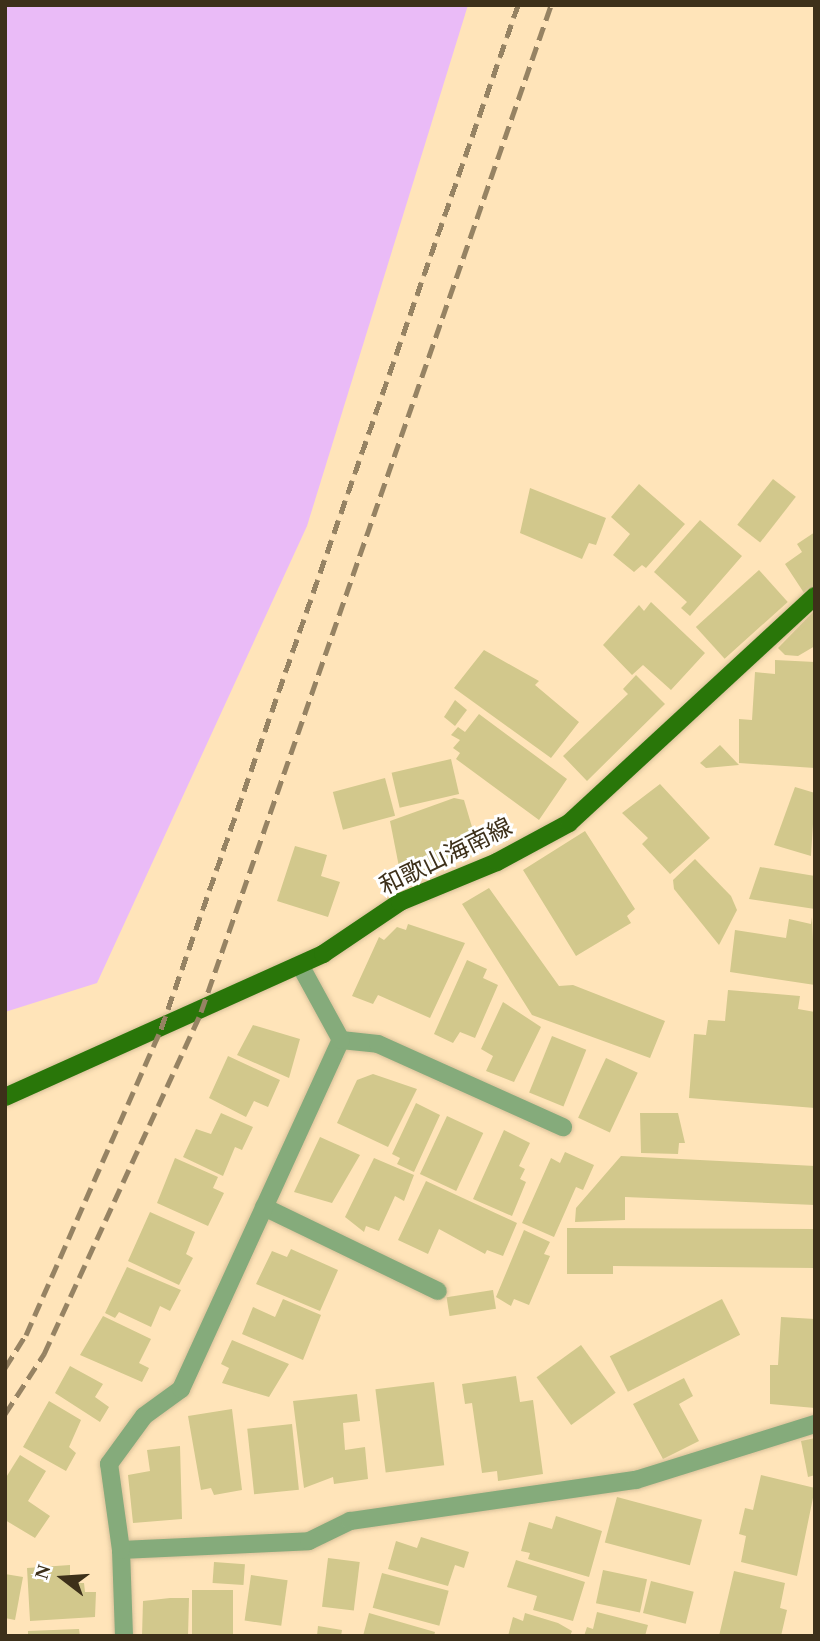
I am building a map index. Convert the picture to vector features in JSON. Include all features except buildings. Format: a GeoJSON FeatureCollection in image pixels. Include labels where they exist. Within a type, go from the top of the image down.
{"type":"FeatureCollection","features":[{"type":"Feature","properties":{"kind":"main road","name":"和歌山海南線"},"geometry":{"type":"LineString","coordinates":[[5,1097],[300,965],[400,902],[497,862],[569,823],[815,596]]}},
{"type":"Feature","properties":{"kind":"street"},"geometry":{"type":"LineString","coordinates":[[300,965],[341,1040]]}},
{"type":"Feature","properties":{"kind":"street"},"geometry":{"type":"LineString","coordinates":[[341,1040],[378,1044],[562,1127]]}},
{"type":"Feature","properties":{"kind":"street"},"geometry":{"type":"LineString","coordinates":[[124,1636],[121,1550],[109,1464],[144,1416],[181,1389],[341,1040]]}},
{"type":"Feature","properties":{"kind":"street"},"geometry":{"type":"LineString","coordinates":[[264,1207],[438,1291]]}},
{"type":"Feature","properties":{"kind":"street"},"geometry":{"type":"LineString","coordinates":[[121,1550],[309,1541],[350,1521],[636,1480],[815,1424]]}},
{"type":"Feature","properties":{"kind":"shaded area"},"geometry":{"type":"Polygon","coordinates":[[[5,5],[468,5],[307,526],[97,983],[5,1012],[5,5]]]}},
{"type":"Feature","properties":{"kind":"railway"},"geometry":{"type":"LineString","coordinates":[[5,1368],[26,1335],[161,1029],[518,5]]}},
{"type":"Feature","properties":{"kind":"railway"},"geometry":{"type":"LineString","coordinates":[[5,1414],[44,1354],[201,1012],[551,5]]}}]}
